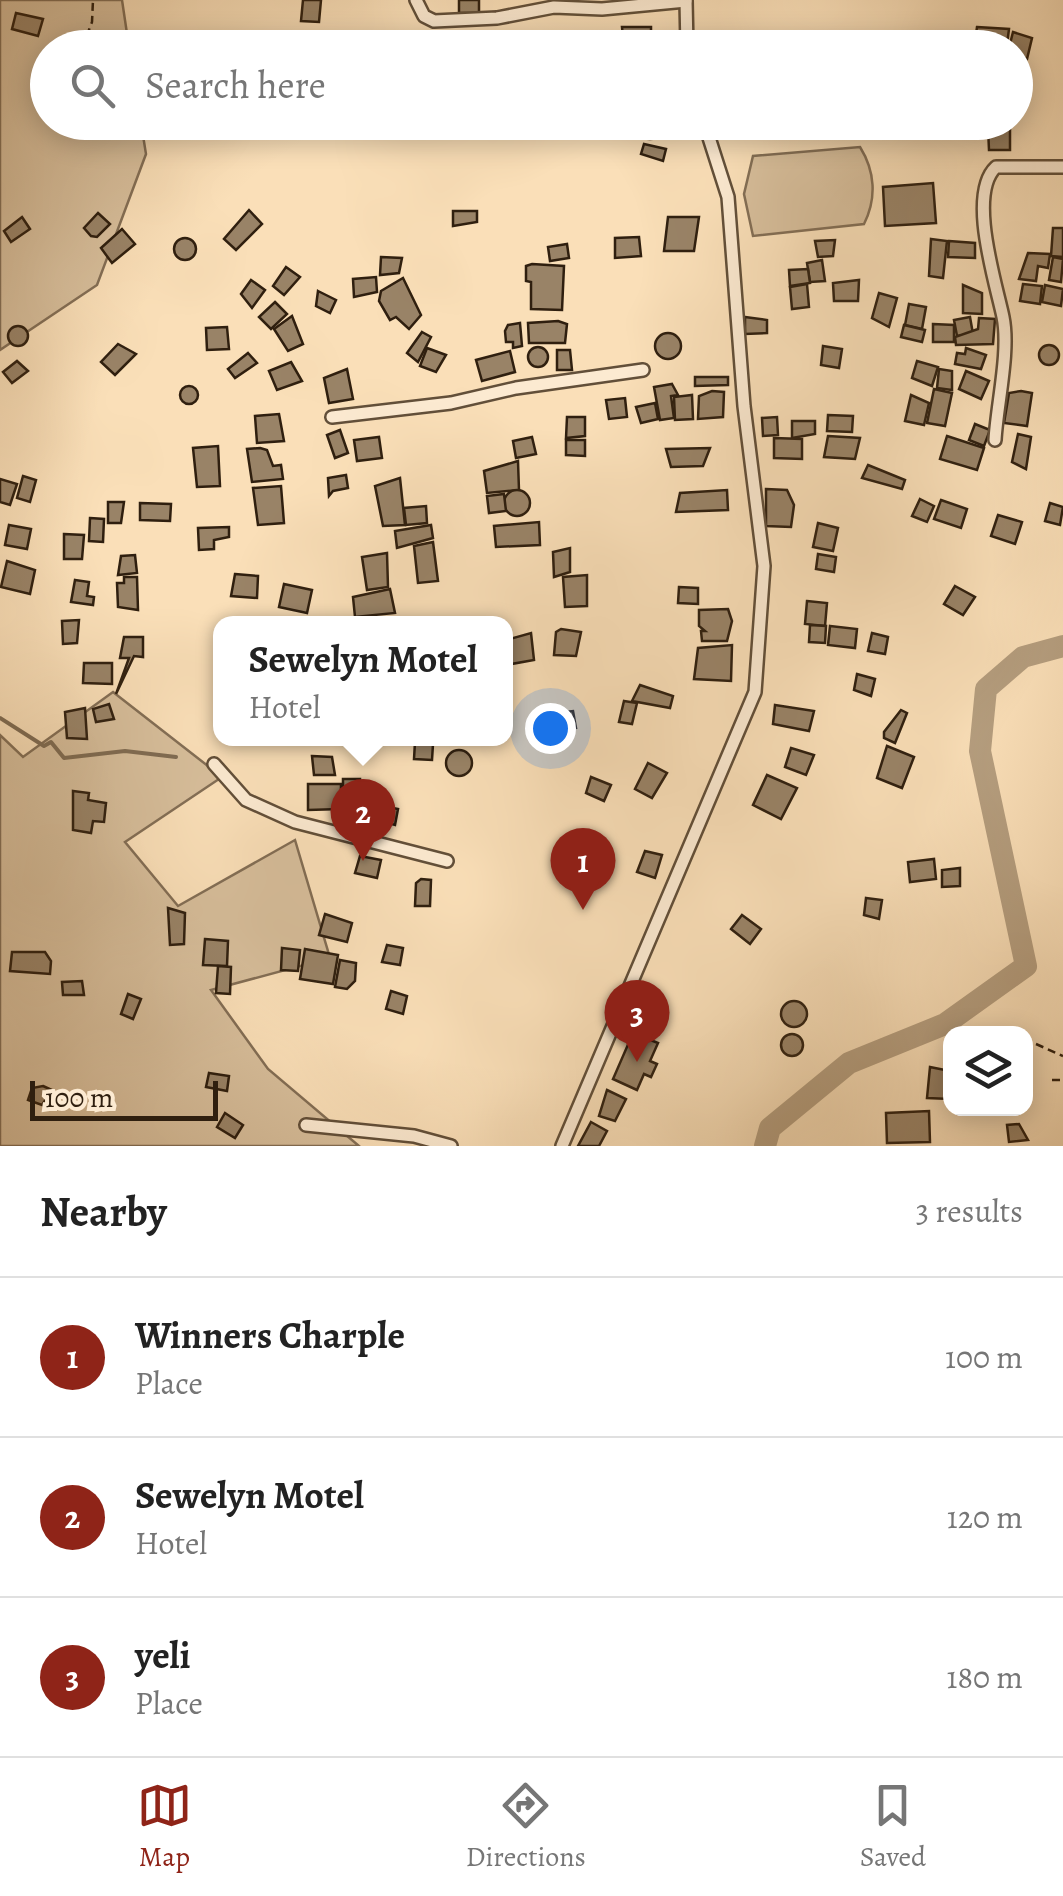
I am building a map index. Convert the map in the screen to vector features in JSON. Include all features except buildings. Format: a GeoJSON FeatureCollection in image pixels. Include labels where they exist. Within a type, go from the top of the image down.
{"type":"FeatureCollection","features":[{"type":"Feature","properties":{"kind":"street"},"geometry":{"type":"LineString","coordinates":[[416,0],[424,16],[434,21],[497,18],[554,7],[602,9],[686,0],[687,30]]}},
{"type":"Feature","properties":{"kind":"street"},"geometry":{"type":"LineString","coordinates":[[562,1146],[755,692],[764,566],[744,406],[728,196],[710,140]]}},
{"type":"Feature","properties":{"kind":"street"},"geometry":{"type":"LineString","coordinates":[[995,440],[1004,318],[990,266],[983,187],[996,168],[1063,167]]}},
{"type":"Feature","properties":{"kind":"street"},"geometry":{"type":"LineString","coordinates":[[332,418],[451,403],[516,388],[642,370]]}},
{"type":"Feature","properties":{"kind":"street"},"geometry":{"type":"LineString","coordinates":[[214,764],[246,800],[295,822],[446,861]]}},
{"type":"Feature","properties":{"kind":"street"},"geometry":{"type":"LineString","coordinates":[[306,1126],[414,1136],[450,1146]]}},
{"type":"Feature","properties":{"kind":"path"},"geometry":{"type":"LineString","coordinates":[[89,30],[94,0]]}},
{"type":"Feature","properties":{"kind":"path"},"geometry":{"type":"LineString","coordinates":[[1036,1044],[1063,1056]]}},
{"type":"Feature","properties":{"kind":"path"},"geometry":{"type":"LineString","coordinates":[[1052,1080],[1063,1080]]}},
{"type":"Feature","properties":{"kind":"shaded area"},"geometry":{"type":"Polygon","coordinates":[[[0,0],[122,0],[126,30],[30,30],[30,140],[144,140],[146,154],[97,285],[0,350],[0,0]]]}},
{"type":"Feature","properties":{"kind":"shaded area"},"geometry":{"type":"Polygon","coordinates":[[[860,147],[872,185],[864,224],[753,236],[744,194],[753,156],[860,147]]]}},
{"type":"Feature","properties":{"kind":"shaded area"},"geometry":{"type":"Polygon","coordinates":[[[113,692],[222,777],[125,842],[178,906],[295,840],[330,958],[211,990],[268,1069],[359,1146],[0,1146],[0,735],[23,757],[113,692]]]}},
{"type":"Feature","properties":{"kind":"waterway"},"geometry":{"type":"LineString","coordinates":[[765,1146],[770,1128],[849,1063],[945,1024],[1026,966],[980,751],[986,689],[1023,657],[1063,646]]}},
{"type":"Feature","properties":{"kind":"waterway"},"geometry":{"type":"LineString","coordinates":[[0,718],[44,746],[51,742],[64,758],[125,751],[176,757]]}},
{"type":"Feature","properties":{"kind":"place","name":"Sewelyn Motel"},"geometry":{"type":"Point","coordinates":[363,861]}},
{"type":"Feature","properties":{"kind":"place","name":"Winners Charple"},"geometry":{"type":"Point","coordinates":[583,910]}},
{"type":"Feature","properties":{"kind":"place","name":"yeli"},"geometry":{"type":"Point","coordinates":[637,1062]}}]}
